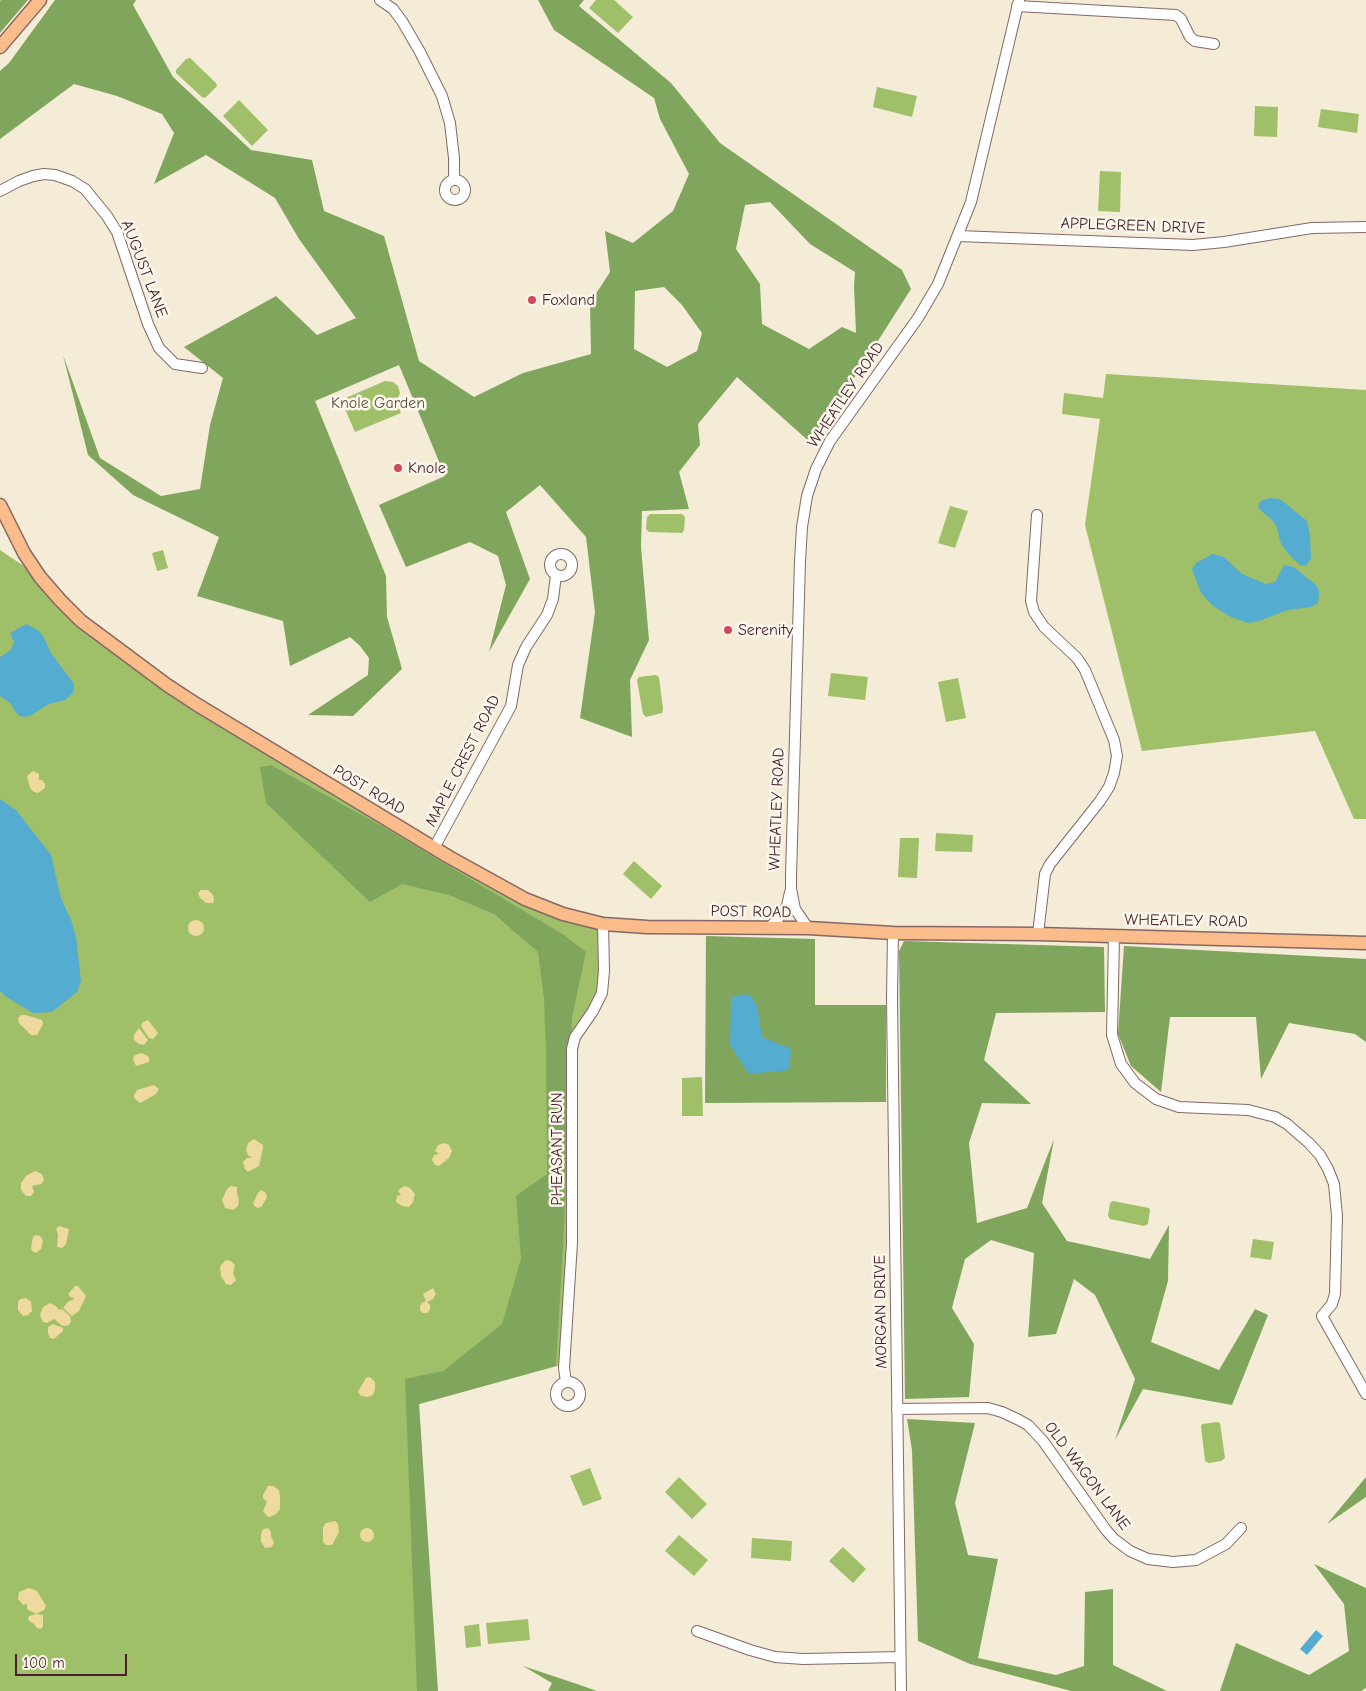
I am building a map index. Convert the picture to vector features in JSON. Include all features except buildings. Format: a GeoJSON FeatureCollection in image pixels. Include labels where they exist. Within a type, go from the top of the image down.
{"type":"FeatureCollection","features":[{"type":"Feature","properties":{"kind":"main road"},"geometry":{"type":"LineString","coordinates":[[0,47],[40,0]]}},
{"type":"Feature","properties":{"kind":"main road","name":"POST ROAD"},"geometry":{"type":"LineString","coordinates":[[0,504],[17,541],[40,577],[81,621],[167,685],[196,704],[434,848],[525,899],[562,914],[604,924],[647,927],[808,928]]}},
{"type":"Feature","properties":{"kind":"main road","name":"WHEATLEY ROAD"},"geometry":{"type":"LineString","coordinates":[[808,928],[893,932],[1366,943]]}},
{"type":"Feature","properties":{"kind":"street"},"geometry":{"type":"LineString","coordinates":[[380,0],[402,21],[442,96],[450,123],[454,158],[454,180]]}},
{"type":"Feature","properties":{"kind":"street"},"geometry":{"type":"LineString","coordinates":[[1018,3],[1176,15],[1181,19],[1190,37],[1195,41],[1214,44]]}},
{"type":"Feature","properties":{"kind":"street","name":"WHEATLEY ROAD"},"geometry":{"type":"LineString","coordinates":[[769,928],[778,920],[787,906],[791,889],[800,561],[802,527],[808,496],[816,469],[830,441],[918,318],[938,284],[971,202],[1018,3]]}},
{"type":"Feature","properties":{"kind":"street","name":"AUGUST LANE"},"geometry":{"type":"LineString","coordinates":[[0,191],[33,176],[44,174],[55,175],[72,181],[84,189],[107,216],[117,232],[148,324],[160,348],[175,364],[202,368]]}},
{"type":"Feature","properties":{"kind":"street","name":"APPLEGREEN DRIVE"},"geometry":{"type":"LineString","coordinates":[[958,236],[1194,245],[1312,228],[1366,227]]}},
{"type":"Feature","properties":{"kind":"street"},"geometry":{"type":"LineString","coordinates":[[1037,515],[1031,601],[1034,612],[1044,628],[1077,658],[1085,670],[1114,740],[1117,756],[1109,787],[1050,864],[1045,874],[1038,934]]}},
{"type":"Feature","properties":{"kind":"street","name":"MAPLE CREST ROAD"},"geometry":{"type":"LineString","coordinates":[[434,848],[511,706],[518,665],[526,647],[547,615],[553,599],[556,575]]}},
{"type":"Feature","properties":{"kind":"street","name":"WHEATLEY ROAD"},"geometry":{"type":"LineString","coordinates":[[791,889],[796,909],[808,928]]}},
{"type":"Feature","properties":{"kind":"street","name":"PHEASANT RUN"},"geometry":{"type":"LineString","coordinates":[[566,1382],[564,1368],[572,1243],[572,1049],[576,1037],[602,994],[604,924]]}},
{"type":"Feature","properties":{"kind":"street","name":"MORGAN DRIVE"},"geometry":{"type":"LineString","coordinates":[[893,932],[892,998],[901,1691]]}},
{"type":"Feature","properties":{"kind":"street"},"geometry":{"type":"LineString","coordinates":[[1114,936],[1112,1035],[1121,1064],[1135,1083],[1156,1099],[1179,1107],[1248,1110],[1275,1117],[1287,1124],[1309,1143],[1320,1155],[1328,1169],[1334,1184],[1337,1216],[1335,1294],[1332,1304],[1322,1316],[1366,1394]]}},
{"type":"Feature","properties":{"kind":"street","name":"OLD WAGON LANE"},"geometry":{"type":"LineString","coordinates":[[897,1409],[988,1408],[999,1411],[1028,1425],[1043,1442],[1114,1539],[1130,1551],[1148,1559],[1173,1562],[1196,1560],[1226,1544],[1241,1528]]}},
{"type":"Feature","properties":{"kind":"street"},"geometry":{"type":"LineString","coordinates":[[697,1631],[750,1650],[775,1656],[803,1659],[900,1657]]}},
{"type":"Feature","properties":{"kind":"green space"},"geometry":{"type":"Polygon","coordinates":[[[28,0],[0,33],[0,1],[28,0]]]}},
{"type":"Feature","properties":{"kind":"green space"},"geometry":{"type":"Polygon","coordinates":[[[55,0],[136,0],[133,5],[173,77],[251,150],[312,160],[324,211],[384,236],[419,361],[474,397],[523,373],[591,354],[590,303],[610,272],[605,231],[633,243],[673,211],[689,174],[660,119],[654,98],[554,30],[538,0],[584,0],[579,6],[671,83],[720,143],[902,270],[911,289],[812,444],[737,377],[698,424],[700,445],[679,472],[689,509],[642,511],[641,547],[649,640],[630,680],[632,737],[580,718],[595,612],[586,537],[540,485],[506,512],[530,579],[489,652],[506,585],[498,556],[470,542],[406,567],[379,505],[445,476],[399,365],[315,401],[386,576],[387,617],[402,669],[353,716],[308,715],[368,675],[369,658],[350,637],[290,666],[283,621],[197,596],[219,537],[133,495],[88,455],[63,355],[100,458],[161,496],[200,489],[210,425],[223,378],[184,347],[276,296],[317,335],[356,318],[299,239],[275,198],[206,155],[154,184],[174,133],[162,114],[117,96],[74,84],[0,139],[0,71],[9,63],[55,0]],[[770,202],[745,205],[736,249],[760,284],[762,324],[809,349],[842,327],[856,333],[855,272],[810,244],[770,202]],[[664,287],[635,291],[634,349],[667,367],[697,351],[702,333],[682,305],[664,287]]]}},
{"type":"Feature","properties":{"kind":"green space"},"geometry":{"type":"Polygon","coordinates":[[[596,0],[614,0],[633,17],[618,33],[589,8],[596,0]]]}},
{"type":"Feature","properties":{"kind":"green space"},"geometry":{"type":"Polygon","coordinates":[[[190,58],[216,83],[217,86],[206,97],[203,98],[176,73],[176,70],[186,59],[190,58]]]}},
{"type":"Feature","properties":{"kind":"green space"},"geometry":{"type":"Polygon","coordinates":[[[877,87],[917,96],[912,117],[873,107],[877,87]]]}},
{"type":"Feature","properties":{"kind":"green space"},"geometry":{"type":"Polygon","coordinates":[[[239,100],[268,130],[252,146],[223,116],[239,100]]]}},
{"type":"Feature","properties":{"kind":"green space"},"geometry":{"type":"Polygon","coordinates":[[[1255,106],[1278,107],[1277,137],[1254,136],[1255,106]]]}},
{"type":"Feature","properties":{"kind":"green space"},"geometry":{"type":"Polygon","coordinates":[[[1321,109],[1359,114],[1357,133],[1318,127],[1321,109]]]}},
{"type":"Feature","properties":{"kind":"green space"},"geometry":{"type":"Polygon","coordinates":[[[1100,171],[1121,172],[1120,212],[1098,211],[1100,171]]]}},
{"type":"Feature","properties":{"kind":"green space"},"geometry":{"type":"Polygon","coordinates":[[[1106,374],[1366,390],[1366,819],[1354,819],[1315,731],[1142,751],[1085,525],[1100,419],[1062,414],[1064,393],[1103,398],[1106,374]]]}},
{"type":"Feature","properties":{"kind":"green space","name":"Knole Garden"},"geometry":{"type":"Polygon","coordinates":[[[385,381],[393,382],[398,386],[400,393],[396,402],[401,413],[355,432],[341,400],[385,381]]]}},
{"type":"Feature","properties":{"kind":"green space"},"geometry":{"type":"Polygon","coordinates":[[[950,506],[968,511],[955,548],[938,543],[950,506]]]}},
{"type":"Feature","properties":{"kind":"green space"},"geometry":{"type":"Polygon","coordinates":[[[650,514],[682,514],[685,517],[684,530],[682,533],[649,532],[646,529],[647,517],[650,514]]]}},
{"type":"Feature","properties":{"kind":"green space"},"geometry":{"type":"Polygon","coordinates":[[[0,550],[40,577],[60,600],[167,685],[525,899],[603,924],[602,993],[575,1037],[564,1364],[419,1404],[436,1691],[0,1691],[0,550]]]}},
{"type":"Feature","properties":{"kind":"green space"},"geometry":{"type":"Polygon","coordinates":[[[163,550],[168,568],[157,571],[152,553],[163,550]]]}},
{"type":"Feature","properties":{"kind":"green space"},"geometry":{"type":"Polygon","coordinates":[[[831,673],[868,677],[865,700],[828,696],[831,673]]]}},
{"type":"Feature","properties":{"kind":"green space"},"geometry":{"type":"Polygon","coordinates":[[[656,675],[659,677],[663,709],[662,713],[646,717],[643,714],[637,680],[639,677],[656,675]]]}},
{"type":"Feature","properties":{"kind":"green space"},"geometry":{"type":"Polygon","coordinates":[[[958,678],[966,718],[946,722],[938,682],[958,678]]]}},
{"type":"Feature","properties":{"kind":"green space"},"geometry":{"type":"Polygon","coordinates":[[[271,765],[380,825],[564,935],[586,952],[572,1017],[564,1230],[556,1366],[419,1404],[438,1691],[417,1691],[405,1379],[443,1371],[502,1324],[521,1259],[516,1196],[547,1174],[544,999],[538,952],[494,914],[449,895],[402,884],[370,902],[266,803],[260,767],[271,765]]]}},
{"type":"Feature","properties":{"kind":"green space"},"geometry":{"type":"Polygon","coordinates":[[[936,833],[973,835],[972,852],[935,851],[936,833]]]}},
{"type":"Feature","properties":{"kind":"green space"},"geometry":{"type":"Polygon","coordinates":[[[900,838],[919,838],[917,878],[898,877],[900,838]]]}},
{"type":"Feature","properties":{"kind":"green space"},"geometry":{"type":"Polygon","coordinates":[[[634,861],[662,886],[651,899],[623,874],[634,861]]]}},
{"type":"Feature","properties":{"kind":"green space"},"geometry":{"type":"Polygon","coordinates":[[[706,936],[815,939],[815,1005],[886,1005],[886,1102],[705,1103],[706,936]]]}},
{"type":"Feature","properties":{"kind":"green space"},"geometry":{"type":"Polygon","coordinates":[[[904,941],[1104,947],[1105,1012],[996,1013],[984,1060],[1031,1104],[982,1103],[969,1143],[977,1223],[1027,1208],[1054,1139],[1042,1203],[1067,1241],[1150,1259],[1169,1225],[1168,1281],[1151,1342],[1219,1370],[1255,1309],[1268,1315],[1232,1405],[1143,1389],[1115,1440],[1135,1379],[1095,1295],[1074,1279],[1056,1334],[1028,1337],[1034,1253],[991,1240],[965,1259],[952,1308],[974,1344],[969,1397],[905,1399],[899,951],[904,941]]]}},
{"type":"Feature","properties":{"kind":"green space"},"geometry":{"type":"Polygon","coordinates":[[[1124,946],[1366,959],[1366,1042],[1355,1034],[1289,1023],[1261,1079],[1256,1017],[1170,1017],[1161,1092],[1131,1066],[1118,1034],[1124,946]]]}},
{"type":"Feature","properties":{"kind":"green space"},"geometry":{"type":"Polygon","coordinates":[[[702,1077],[703,1116],[682,1116],[682,1078],[702,1077]]]}},
{"type":"Feature","properties":{"kind":"green space"},"geometry":{"type":"Polygon","coordinates":[[[1113,1201],[1149,1208],[1148,1224],[1144,1226],[1110,1219],[1108,1216],[1110,1203],[1113,1201]]]}},
{"type":"Feature","properties":{"kind":"green space"},"geometry":{"type":"Polygon","coordinates":[[[1253,1239],[1274,1242],[1271,1260],[1250,1257],[1253,1239]]]}},
{"type":"Feature","properties":{"kind":"green space"},"geometry":{"type":"Polygon","coordinates":[[[907,1419],[975,1423],[955,1503],[968,1555],[998,1559],[978,1658],[1056,1675],[1084,1666],[1085,1592],[1113,1589],[1113,1665],[1167,1691],[1071,1691],[970,1664],[918,1641],[912,1450],[907,1419]]]}},
{"type":"Feature","properties":{"kind":"green space"},"geometry":{"type":"Polygon","coordinates":[[[1220,1423],[1225,1458],[1221,1461],[1209,1463],[1205,1461],[1201,1426],[1202,1424],[1220,1423]]]}},
{"type":"Feature","properties":{"kind":"green space"},"geometry":{"type":"Polygon","coordinates":[[[590,1468],[602,1499],[583,1506],[570,1476],[590,1468]]]}},
{"type":"Feature","properties":{"kind":"green space"},"geometry":{"type":"Polygon","coordinates":[[[679,1477],[707,1504],[692,1519],[665,1492],[679,1477]]]}},
{"type":"Feature","properties":{"kind":"green space"},"geometry":{"type":"Polygon","coordinates":[[[1366,1477],[1366,1497],[1327,1524],[1366,1477]]]}},
{"type":"Feature","properties":{"kind":"green space"},"geometry":{"type":"Polygon","coordinates":[[[679,1535],[708,1560],[694,1576],[665,1551],[679,1535]]]}},
{"type":"Feature","properties":{"kind":"green space"},"geometry":{"type":"Polygon","coordinates":[[[752,1538],[792,1541],[791,1561],[751,1558],[752,1538]]]}},
{"type":"Feature","properties":{"kind":"green space"},"geometry":{"type":"Polygon","coordinates":[[[843,1547],[866,1569],[853,1583],[829,1561],[843,1547]]]}},
{"type":"Feature","properties":{"kind":"green space"},"geometry":{"type":"Polygon","coordinates":[[[1314,1564],[1366,1588],[1366,1688],[1361,1691],[1220,1691],[1236,1643],[1309,1675],[1349,1651],[1344,1604],[1314,1564]]]}},
{"type":"Feature","properties":{"kind":"green space"},"geometry":{"type":"Polygon","coordinates":[[[528,1619],[530,1640],[488,1644],[486,1623],[528,1619]]]}},
{"type":"Feature","properties":{"kind":"green space"},"geometry":{"type":"Polygon","coordinates":[[[479,1624],[481,1646],[466,1648],[464,1626],[479,1624]]]}},
{"type":"Feature","properties":{"kind":"green space"},"geometry":{"type":"Polygon","coordinates":[[[523,1666],[597,1691],[548,1691],[552,1683],[523,1666]]]}},
{"type":"Feature","properties":{"kind":"sand"},"geometry":{"type":"Polygon","coordinates":[[[33,771],[39,774],[39,780],[42,780],[45,784],[45,788],[38,793],[30,788],[27,776],[33,771]]]}},
{"type":"Feature","properties":{"kind":"sand"},"geometry":{"type":"Polygon","coordinates":[[[201,890],[208,890],[213,895],[213,903],[206,903],[200,898],[198,893],[201,890]]]}},
{"type":"Feature","properties":{"kind":"sand"},"geometry":{"type":"Polygon","coordinates":[[[193,920],[199,920],[204,925],[202,934],[193,936],[188,931],[188,925],[193,920]]]}},
{"type":"Feature","properties":{"kind":"sand"},"geometry":{"type":"Polygon","coordinates":[[[21,1015],[42,1020],[43,1024],[37,1035],[31,1035],[19,1023],[18,1018],[21,1015]]]}},
{"type":"Feature","properties":{"kind":"sand"},"geometry":{"type":"Polygon","coordinates":[[[148,1020],[158,1033],[153,1039],[149,1038],[141,1026],[143,1022],[148,1020]]]}},
{"type":"Feature","properties":{"kind":"sand"},"geometry":{"type":"Polygon","coordinates":[[[139,1028],[148,1040],[144,1045],[134,1040],[134,1035],[139,1028]]]}},
{"type":"Feature","properties":{"kind":"sand"},"geometry":{"type":"Polygon","coordinates":[[[142,1053],[149,1057],[149,1062],[136,1066],[133,1059],[142,1053]]]}},
{"type":"Feature","properties":{"kind":"sand"},"geometry":{"type":"Polygon","coordinates":[[[154,1085],[159,1089],[156,1094],[140,1103],[134,1098],[137,1090],[154,1085]]]}},
{"type":"Feature","properties":{"kind":"sand"},"geometry":{"type":"Polygon","coordinates":[[[254,1139],[263,1145],[263,1148],[259,1166],[248,1172],[243,1162],[247,1158],[252,1158],[246,1150],[248,1143],[254,1139]]]}},
{"type":"Feature","properties":{"kind":"sand"},"geometry":{"type":"Polygon","coordinates":[[[444,1143],[449,1145],[452,1151],[449,1158],[439,1166],[435,1165],[432,1160],[434,1155],[439,1154],[435,1151],[438,1145],[444,1143]]]}},
{"type":"Feature","properties":{"kind":"sand"},"geometry":{"type":"Polygon","coordinates":[[[35,1171],[42,1174],[44,1180],[41,1184],[32,1186],[34,1192],[31,1196],[26,1196],[21,1190],[21,1183],[26,1176],[35,1171]]]}},
{"type":"Feature","properties":{"kind":"sand"},"geometry":{"type":"Polygon","coordinates":[[[231,1186],[237,1187],[239,1199],[238,1206],[233,1210],[225,1208],[222,1200],[227,1189],[231,1186]]]}},
{"type":"Feature","properties":{"kind":"sand"},"geometry":{"type":"Polygon","coordinates":[[[405,1186],[410,1188],[415,1194],[413,1202],[409,1207],[402,1206],[396,1202],[397,1196],[401,1195],[398,1191],[405,1186]]]}},
{"type":"Feature","properties":{"kind":"sand"},"geometry":{"type":"Polygon","coordinates":[[[261,1190],[265,1192],[267,1197],[262,1206],[258,1208],[253,1203],[261,1190]]]}},
{"type":"Feature","properties":{"kind":"sand"},"geometry":{"type":"Polygon","coordinates":[[[59,1226],[69,1229],[66,1244],[62,1248],[57,1247],[58,1234],[56,1229],[59,1226]]]}},
{"type":"Feature","properties":{"kind":"sand"},"geometry":{"type":"Polygon","coordinates":[[[36,1235],[40,1236],[43,1240],[41,1249],[36,1253],[31,1248],[33,1237],[36,1235]]]}},
{"type":"Feature","properties":{"kind":"sand"},"geometry":{"type":"Polygon","coordinates":[[[226,1260],[231,1261],[235,1265],[233,1273],[236,1280],[231,1285],[226,1284],[221,1276],[220,1266],[226,1260]]]}},
{"type":"Feature","properties":{"kind":"sand"},"geometry":{"type":"Polygon","coordinates":[[[75,1286],[78,1286],[86,1296],[79,1311],[72,1316],[63,1308],[74,1299],[68,1294],[75,1286]]]}},
{"type":"Feature","properties":{"kind":"sand"},"geometry":{"type":"Polygon","coordinates":[[[433,1288],[436,1294],[433,1299],[427,1302],[430,1305],[430,1310],[427,1313],[423,1313],[420,1310],[420,1306],[426,1301],[423,1294],[433,1288]]]}},
{"type":"Feature","properties":{"kind":"sand"},"geometry":{"type":"Polygon","coordinates":[[[26,1298],[31,1302],[32,1311],[28,1315],[23,1316],[18,1310],[18,1302],[20,1299],[26,1298]]]}},
{"type":"Feature","properties":{"kind":"sand"},"geometry":{"type":"Polygon","coordinates":[[[50,1303],[59,1310],[62,1309],[70,1316],[71,1321],[69,1325],[61,1325],[54,1319],[47,1323],[43,1322],[40,1315],[41,1312],[43,1307],[50,1303]]]}},
{"type":"Feature","properties":{"kind":"sand"},"geometry":{"type":"Polygon","coordinates":[[[53,1324],[63,1328],[63,1331],[54,1339],[50,1338],[48,1333],[48,1327],[53,1324]]]}},
{"type":"Feature","properties":{"kind":"sand"},"geometry":{"type":"Polygon","coordinates":[[[370,1377],[375,1382],[373,1395],[368,1397],[361,1396],[358,1392],[366,1378],[370,1377]]]}},
{"type":"Feature","properties":{"kind":"sand"},"geometry":{"type":"Polygon","coordinates":[[[268,1486],[273,1486],[279,1490],[280,1497],[280,1509],[270,1517],[263,1511],[267,1502],[263,1495],[268,1486]]]}},
{"type":"Feature","properties":{"kind":"sand"},"geometry":{"type":"Polygon","coordinates":[[[335,1521],[338,1524],[339,1532],[332,1545],[326,1545],[323,1542],[323,1527],[326,1523],[335,1521]]]}},
{"type":"Feature","properties":{"kind":"sand"},"geometry":{"type":"Polygon","coordinates":[[[268,1528],[274,1543],[272,1547],[265,1548],[261,1542],[261,1534],[263,1529],[268,1528]]]}},
{"type":"Feature","properties":{"kind":"sand"},"geometry":{"type":"Polygon","coordinates":[[[364,1528],[370,1528],[374,1535],[370,1542],[364,1542],[360,1538],[360,1532],[364,1528]]]}},
{"type":"Feature","properties":{"kind":"sand"},"geometry":{"type":"Polygon","coordinates":[[[29,1588],[37,1591],[46,1606],[44,1610],[36,1614],[27,1609],[27,1604],[23,1605],[18,1599],[19,1592],[29,1588]]]}},
{"type":"Feature","properties":{"kind":"sand"},"geometry":{"type":"Polygon","coordinates":[[[43,1615],[43,1626],[41,1629],[28,1620],[29,1616],[43,1615]]]}},
{"type":"Feature","properties":{"kind":"water"},"geometry":{"type":"Polygon","coordinates":[[[1270,498],[1280,499],[1307,521],[1311,558],[1306,566],[1300,565],[1291,557],[1281,544],[1276,525],[1258,508],[1260,501],[1270,498]]]}},
{"type":"Feature","properties":{"kind":"water"},"geometry":{"type":"Polygon","coordinates":[[[1212,554],[1224,557],[1242,574],[1266,584],[1275,582],[1284,565],[1294,567],[1317,586],[1319,592],[1318,603],[1311,607],[1288,610],[1248,623],[1231,617],[1213,606],[1201,593],[1192,569],[1196,563],[1212,554]]]}},
{"type":"Feature","properties":{"kind":"water"},"geometry":{"type":"Polygon","coordinates":[[[26,624],[38,630],[43,636],[51,653],[74,684],[74,689],[73,693],[65,700],[49,704],[30,716],[23,717],[18,715],[10,703],[0,696],[0,657],[11,650],[14,642],[10,633],[26,624]]]}},
{"type":"Feature","properties":{"kind":"water"},"geometry":{"type":"Polygon","coordinates":[[[0,799],[16,810],[51,855],[61,898],[76,937],[81,981],[77,992],[52,1012],[33,1013],[0,991],[0,799]]]}},
{"type":"Feature","properties":{"kind":"water"},"geometry":{"type":"Polygon","coordinates":[[[746,994],[752,997],[757,1007],[762,1037],[791,1049],[789,1070],[749,1074],[730,1045],[731,997],[746,994]]]}},
{"type":"Feature","properties":{"kind":"water"},"geometry":{"type":"Polygon","coordinates":[[[1316,1630],[1323,1636],[1307,1655],[1300,1649],[1316,1630]]]}},
{"type":"Feature","properties":{"kind":"place","name":"Foxland"},"geometry":{"type":"Point","coordinates":[532,300]}},
{"type":"Feature","properties":{"kind":"place","name":"Knole"},"geometry":{"type":"Point","coordinates":[398,468]}},
{"type":"Feature","properties":{"kind":"place","name":"Serenity"},"geometry":{"type":"Point","coordinates":[728,630]}}]}
